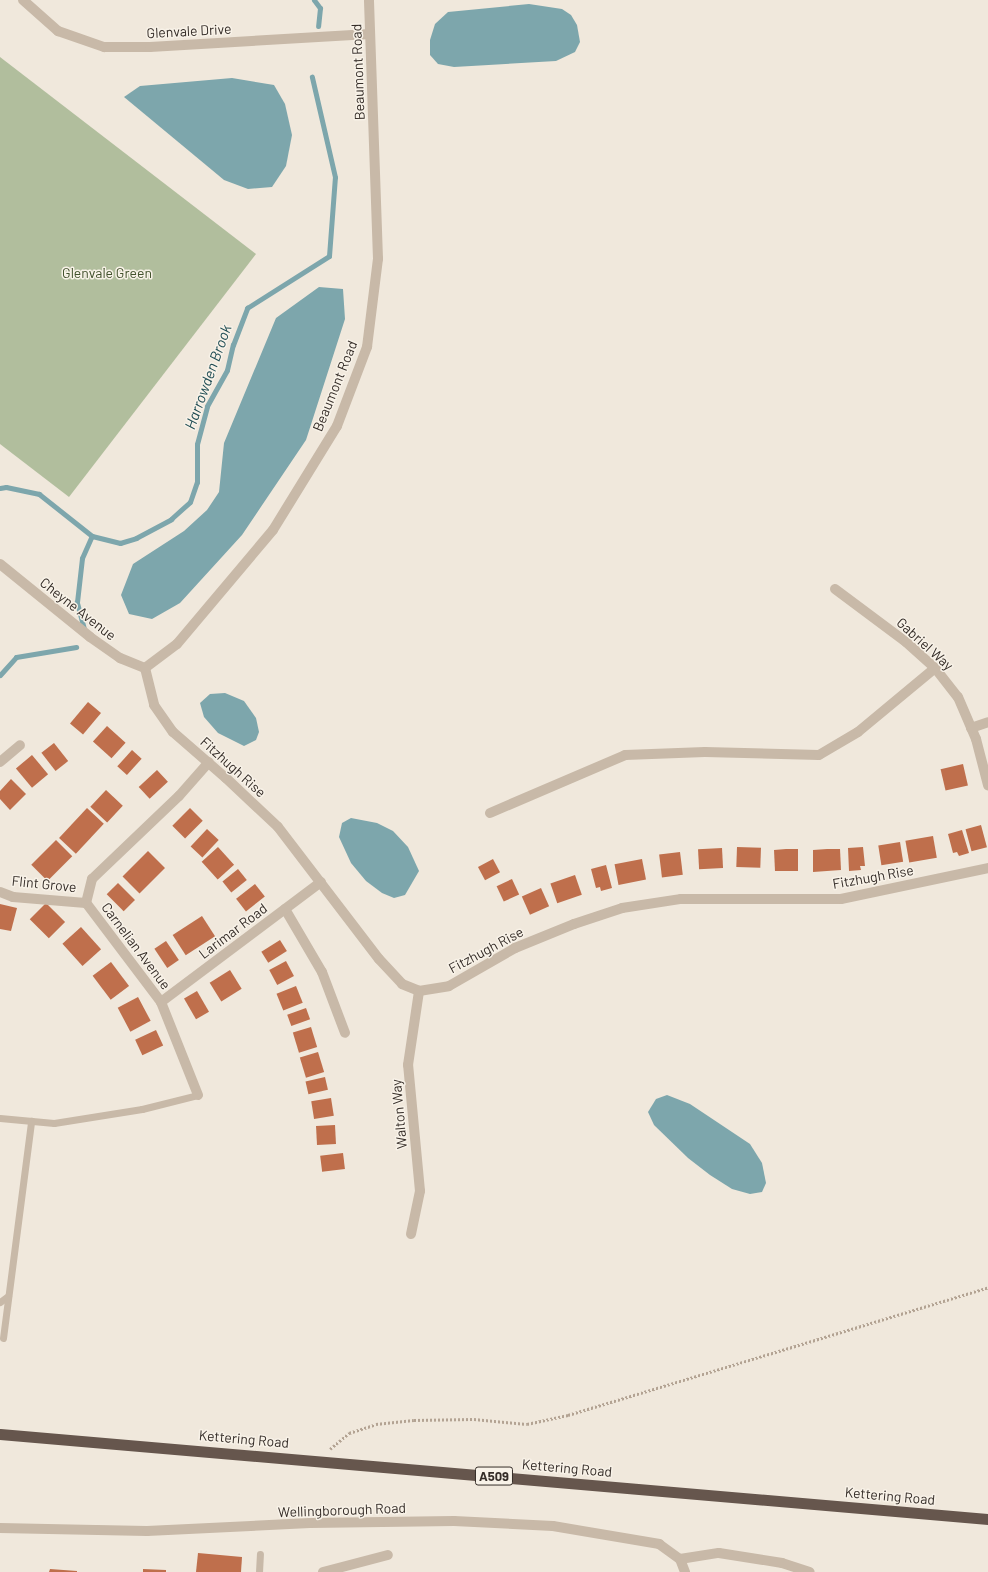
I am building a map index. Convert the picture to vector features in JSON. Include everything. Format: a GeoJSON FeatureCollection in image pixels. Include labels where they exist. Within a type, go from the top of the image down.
{"type":"FeatureCollection","features":[{"type":"Feature","properties":{"kind":"highway","name":"Kettering Road"},"geometry":{"type":"LineString","coordinates":[[0,1434],[317,1460],[988,1519]]}},
{"type":"Feature","properties":{"kind":"street","name":"Glenvale Drive"},"geometry":{"type":"LineString","coordinates":[[23,0],[58,31],[104,47],[150,47],[370,34]]}},
{"type":"Feature","properties":{"kind":"street","name":"Beaumont Road"},"geometry":{"type":"LineString","coordinates":[[145,668],[177,644],[273,530],[336,426],[367,347],[378,259],[369,0]]}},
{"type":"Feature","properties":{"kind":"street","name":"Cheyne Avenue"},"geometry":{"type":"LineString","coordinates":[[0,564],[90,637],[120,658],[145,668]]}},
{"type":"Feature","properties":{"kind":"street","name":"Gabriel Way"},"geometry":{"type":"LineString","coordinates":[[836,588],[906,642],[935,668],[958,697],[971,728],[988,784]]}},
{"type":"Feature","properties":{"kind":"street","name":"Fitzhugh Rise"},"geometry":{"type":"LineString","coordinates":[[145,668],[154,705],[173,732],[209,762],[278,827],[379,959],[402,984],[419,991],[449,986],[515,948],[574,924],[622,908],[681,899],[841,899],[988,868]]}},
{"type":"Feature","properties":{"kind":"street"},"geometry":{"type":"LineString","coordinates":[[490,813],[625,755],[705,752],[819,755],[858,732],[935,668]]}},
{"type":"Feature","properties":{"kind":"street"},"geometry":{"type":"LineString","coordinates":[[971,728],[988,722]]}},
{"type":"Feature","properties":{"kind":"street"},"geometry":{"type":"LineString","coordinates":[[0,762],[20,745]]}},
{"type":"Feature","properties":{"kind":"street","name":"Carnelian Avenue"},"geometry":{"type":"LineString","coordinates":[[198,1095],[161,1002],[86,903],[92,878],[179,796],[209,762]]}},
{"type":"Feature","properties":{"kind":"street","name":"Larimar Road"},"geometry":{"type":"LineString","coordinates":[[161,1002],[321,882]]}},
{"type":"Feature","properties":{"kind":"street","name":"Flint Grove"},"geometry":{"type":"LineString","coordinates":[[0,892],[13,897],[86,903]]}},
{"type":"Feature","properties":{"kind":"street"},"geometry":{"type":"LineString","coordinates":[[285,909],[322,972],[345,1033]]}},
{"type":"Feature","properties":{"kind":"street","name":"Walton Way"},"geometry":{"type":"LineString","coordinates":[[412,1234],[420,1191],[408,1065],[419,991]]}},
{"type":"Feature","properties":{"kind":"street","name":"Wellingborough Road"},"geometry":{"type":"LineString","coordinates":[[0,1528],[147,1531],[310,1523],[454,1521],[553,1526],[659,1544],[680,1559]]}},
{"type":"Feature","properties":{"kind":"street"},"geometry":{"type":"LineString","coordinates":[[685,1572],[680,1559],[719,1553],[782,1564],[810,1572]]}},
{"type":"Feature","properties":{"kind":"street"},"geometry":{"type":"LineString","coordinates":[[323,1572],[388,1555]]}},
{"type":"Feature","properties":{"kind":"lane"},"geometry":{"type":"LineString","coordinates":[[0,1118],[54,1123],[142,1110],[198,1095]]}},
{"type":"Feature","properties":{"kind":"lane"},"geometry":{"type":"LineString","coordinates":[[3,1338],[31,1121]]}},
{"type":"Feature","properties":{"kind":"lane"},"geometry":{"type":"LineString","coordinates":[[0,1302],[8,1296]]}},
{"type":"Feature","properties":{"kind":"lane"},"geometry":{"type":"LineString","coordinates":[[259,1572],[260,1554]]}},
{"type":"Feature","properties":{"kind":"path"},"geometry":{"type":"LineString","coordinates":[[317,1460],[349,1433],[376,1424],[414,1420],[474,1419],[527,1424],[568,1415],[988,1287]]}},
{"type":"Feature","properties":{"kind":"green space","name":"Glenvale Green"},"geometry":{"type":"Polygon","coordinates":[[[0,57],[256,254],[69,497],[0,444],[0,57]]]}},
{"type":"Feature","properties":{"kind":"water"},"geometry":{"type":"Polygon","coordinates":[[[529,4],[562,9],[571,15],[577,25],[580,42],[575,52],[556,61],[454,67],[438,64],[430,55],[430,40],[435,24],[448,12],[529,4]]]}},
{"type":"Feature","properties":{"kind":"water"},"geometry":{"type":"Polygon","coordinates":[[[232,78],[274,85],[285,104],[292,135],[286,166],[272,187],[248,189],[224,180],[124,97],[140,86],[232,78]]]}},
{"type":"Feature","properties":{"kind":"water"},"geometry":{"type":"Polygon","coordinates":[[[319,287],[343,289],[345,319],[306,440],[242,535],[180,603],[152,619],[129,614],[121,595],[133,564],[184,531],[207,510],[219,492],[224,443],[276,318],[319,287]]]}},
{"type":"Feature","properties":{"kind":"water"},"geometry":{"type":"Polygon","coordinates":[[[225,693],[244,701],[256,718],[259,732],[256,740],[244,746],[218,733],[204,717],[200,703],[210,694],[225,693]]]}},
{"type":"Feature","properties":{"kind":"water"},"geometry":{"type":"Polygon","coordinates":[[[351,818],[377,823],[393,831],[408,847],[419,871],[405,895],[394,898],[382,893],[366,881],[351,863],[339,837],[342,823],[351,818]]]}},
{"type":"Feature","properties":{"kind":"water"},"geometry":{"type":"Polygon","coordinates":[[[667,1095],[690,1104],[750,1144],[762,1163],[766,1183],[762,1192],[750,1194],[732,1189],[710,1175],[688,1158],[654,1125],[648,1112],[656,1099],[667,1095]]]}},
{"type":"Feature","properties":{"kind":"building"},"geometry":{"type":"Polygon","coordinates":[[[88,702],[101,713],[83,734],[70,723],[88,702]]]}},
{"type":"Feature","properties":{"kind":"building"},"geometry":{"type":"Polygon","coordinates":[[[107,726],[126,743],[112,758],[93,742],[107,726]]]}},
{"type":"Feature","properties":{"kind":"building"},"geometry":{"type":"Polygon","coordinates":[[[54,743],[68,761],[56,771],[41,753],[54,743]]]}},
{"type":"Feature","properties":{"kind":"building"},"geometry":{"type":"Polygon","coordinates":[[[132,750],[142,759],[127,775],[117,766],[132,750]]]}},
{"type":"Feature","properties":{"kind":"building"},"geometry":{"type":"Polygon","coordinates":[[[32,755],[48,774],[32,788],[16,768],[32,755]]]}},
{"type":"Feature","properties":{"kind":"building"},"geometry":{"type":"Polygon","coordinates":[[[963,764],[968,785],[946,791],[941,769],[963,764]]]}},
{"type":"Feature","properties":{"kind":"building"},"geometry":{"type":"Polygon","coordinates":[[[157,770],[168,782],[150,799],[139,787],[157,770]]]}},
{"type":"Feature","properties":{"kind":"building"},"geometry":{"type":"Polygon","coordinates":[[[11,779],[26,794],[10,810],[0,799],[0,791],[11,779]]]}},
{"type":"Feature","properties":{"kind":"building"},"geometry":{"type":"Polygon","coordinates":[[[106,790],[123,806],[107,823],[90,807],[106,790]]]}},
{"type":"Feature","properties":{"kind":"building"},"geometry":{"type":"Polygon","coordinates":[[[87,808],[104,824],[76,854],[59,838],[87,808]]]}},
{"type":"Feature","properties":{"kind":"building"},"geometry":{"type":"Polygon","coordinates":[[[190,808],[203,821],[185,838],[172,826],[190,808]]]}},
{"type":"Feature","properties":{"kind":"building"},"geometry":{"type":"Polygon","coordinates":[[[981,825],[987,847],[971,851],[966,829],[981,825]]]}},
{"type":"Feature","properties":{"kind":"building"},"geometry":{"type":"Polygon","coordinates":[[[207,829],[219,840],[202,857],[191,847],[207,829]]]}},
{"type":"Feature","properties":{"kind":"building"},"geometry":{"type":"Polygon","coordinates":[[[962,830],[969,853],[959,856],[957,852],[953,853],[948,834],[962,830]]]}},
{"type":"Feature","properties":{"kind":"building"},"geometry":{"type":"Polygon","coordinates":[[[933,836],[937,858],[909,863],[905,841],[933,836]]]}},
{"type":"Feature","properties":{"kind":"building"},"geometry":{"type":"Polygon","coordinates":[[[56,840],[72,856],[48,881],[31,865],[56,840]]]}},
{"type":"Feature","properties":{"kind":"building"},"geometry":{"type":"Polygon","coordinates":[[[900,842],[903,862],[881,865],[878,845],[900,842]]]}},
{"type":"Feature","properties":{"kind":"building"},"geometry":{"type":"Polygon","coordinates":[[[218,847],[234,865],[218,880],[202,862],[218,847]]]}},
{"type":"Feature","properties":{"kind":"building"},"geometry":{"type":"Polygon","coordinates":[[[737,847],[761,848],[760,868],[736,867],[737,847]]]}},
{"type":"Feature","properties":{"kind":"building"},"geometry":{"type":"Polygon","coordinates":[[[863,847],[865,866],[860,866],[861,870],[849,871],[848,848],[863,847]]]}},
{"type":"Feature","properties":{"kind":"building"},"geometry":{"type":"Polygon","coordinates":[[[722,848],[723,868],[699,869],[698,849],[722,848]]]}},
{"type":"Feature","properties":{"kind":"building"},"geometry":{"type":"Polygon","coordinates":[[[798,849],[798,871],[775,871],[774,850],[798,849]]]}},
{"type":"Feature","properties":{"kind":"building"},"geometry":{"type":"Polygon","coordinates":[[[840,849],[841,870],[813,872],[813,850],[840,849]]]}},
{"type":"Feature","properties":{"kind":"building"},"geometry":{"type":"Polygon","coordinates":[[[148,851],[165,868],[140,893],[123,876],[148,851]]]}},
{"type":"Feature","properties":{"kind":"building"},"geometry":{"type":"Polygon","coordinates":[[[680,852],[683,875],[662,877],[659,855],[680,852]]]}},
{"type":"Feature","properties":{"kind":"building"},"geometry":{"type":"Polygon","coordinates":[[[493,859],[500,872],[485,880],[478,867],[493,859]]]}},
{"type":"Feature","properties":{"kind":"building"},"geometry":{"type":"Polygon","coordinates":[[[642,859],[646,880],[619,885],[615,864],[642,859]]]}},
{"type":"Feature","properties":{"kind":"building"},"geometry":{"type":"Polygon","coordinates":[[[606,865],[612,888],[601,891],[600,887],[596,888],[591,869],[606,865]]]}},
{"type":"Feature","properties":{"kind":"building"},"geometry":{"type":"Polygon","coordinates":[[[238,869],[247,880],[231,892],[222,882],[238,869]]]}},
{"type":"Feature","properties":{"kind":"building"},"geometry":{"type":"Polygon","coordinates":[[[575,875],[582,895],[557,903],[550,883],[575,875]]]}},
{"type":"Feature","properties":{"kind":"building"},"geometry":{"type":"Polygon","coordinates":[[[512,879],[519,894],[504,902],[497,886],[512,879]]]}},
{"type":"Feature","properties":{"kind":"building"},"geometry":{"type":"Polygon","coordinates":[[[118,883],[135,900],[124,911],[107,894],[118,883]]]}},
{"type":"Feature","properties":{"kind":"building"},"geometry":{"type":"Polygon","coordinates":[[[255,884],[265,897],[246,911],[236,899],[255,884]]]}},
{"type":"Feature","properties":{"kind":"building"},"geometry":{"type":"Polygon","coordinates":[[[541,888],[549,906],[530,915],[522,897],[541,888]]]}},
{"type":"Feature","properties":{"kind":"building"},"geometry":{"type":"Polygon","coordinates":[[[46,903],[65,922],[49,938],[30,919],[46,903]]]}},
{"type":"Feature","properties":{"kind":"building"},"geometry":{"type":"Polygon","coordinates":[[[0,904],[17,908],[11,931],[0,929],[0,904]]]}},
{"type":"Feature","properties":{"kind":"building"},"geometry":{"type":"Polygon","coordinates":[[[202,916],[215,936],[186,955],[173,935],[202,916]]]}},
{"type":"Feature","properties":{"kind":"building"},"geometry":{"type":"Polygon","coordinates":[[[81,927],[101,949],[82,966],[62,944],[81,927]]]}},
{"type":"Feature","properties":{"kind":"building"},"geometry":{"type":"Polygon","coordinates":[[[280,940],[287,951],[268,963],[261,952],[280,940]]]}},
{"type":"Feature","properties":{"kind":"building"},"geometry":{"type":"Polygon","coordinates":[[[166,941],[179,960],[167,968],[154,949],[166,941]]]}},
{"type":"Feature","properties":{"kind":"building"},"geometry":{"type":"Polygon","coordinates":[[[286,961],[294,976],[277,985],[269,970],[286,961]]]}},
{"type":"Feature","properties":{"kind":"building"},"geometry":{"type":"Polygon","coordinates":[[[111,962],[129,986],[111,1000],[93,976],[111,962]]]}},
{"type":"Feature","properties":{"kind":"building"},"geometry":{"type":"Polygon","coordinates":[[[230,970],[242,989],[221,1001],[210,983],[230,970]]]}},
{"type":"Feature","properties":{"kind":"building"},"geometry":{"type":"Polygon","coordinates":[[[296,986],[303,1003],[283,1011],[277,994],[296,986]]]}},
{"type":"Feature","properties":{"kind":"building"},"geometry":{"type":"Polygon","coordinates":[[[197,991],[209,1012],[196,1019],[184,998],[197,991]]]}},
{"type":"Feature","properties":{"kind":"building"},"geometry":{"type":"Polygon","coordinates":[[[138,997],[151,1021],[130,1032],[118,1008],[138,997]]]}},
{"type":"Feature","properties":{"kind":"building"},"geometry":{"type":"Polygon","coordinates":[[[306,1008],[310,1019],[291,1026],[287,1015],[306,1008]]]}},
{"type":"Feature","properties":{"kind":"building"},"geometry":{"type":"Polygon","coordinates":[[[311,1027],[317,1047],[299,1053],[293,1033],[311,1027]]]}},
{"type":"Feature","properties":{"kind":"building"},"geometry":{"type":"Polygon","coordinates":[[[156,1030],[163,1045],[142,1055],[135,1040],[156,1030]]]}},
{"type":"Feature","properties":{"kind":"building"},"geometry":{"type":"Polygon","coordinates":[[[318,1052],[324,1072],[306,1078],[300,1058],[318,1052]]]}},
{"type":"Feature","properties":{"kind":"building"},"geometry":{"type":"Polygon","coordinates":[[[325,1077],[328,1090],[308,1094],[306,1081],[325,1077]]]}},
{"type":"Feature","properties":{"kind":"building"},"geometry":{"type":"Polygon","coordinates":[[[331,1098],[334,1116],[314,1119],[311,1101],[331,1098]]]}},
{"type":"Feature","properties":{"kind":"building"},"geometry":{"type":"Polygon","coordinates":[[[335,1125],[336,1144],[317,1145],[316,1126],[335,1125]]]}},
{"type":"Feature","properties":{"kind":"building"},"geometry":{"type":"Polygon","coordinates":[[[343,1153],[345,1169],[322,1172],[320,1156],[343,1153]]]}},
{"type":"Feature","properties":{"kind":"building"},"geometry":{"type":"Polygon","coordinates":[[[198,1553],[242,1557],[241,1572],[196,1572],[198,1553]]]}},
{"type":"Feature","properties":{"kind":"building"},"geometry":{"type":"Polygon","coordinates":[[[50,1569],[77,1571],[77,1572],[49,1572],[50,1569]]]}},
{"type":"Feature","properties":{"kind":"building"},"geometry":{"type":"Polygon","coordinates":[[[143,1569],[166,1570],[166,1572],[143,1572],[143,1569]]]}},
{"type":"Feature","properties":{"kind":"waterway","name":"Harrowden Brook"},"geometry":{"type":"LineString","coordinates":[[314,0],[320,8],[318,26]]}},
{"type":"Feature","properties":{"kind":"waterway","name":"Harrowden Brook"},"geometry":{"type":"LineString","coordinates":[[0,488],[6,487],[39,494],[92,536],[120,543],[136,538],[171,519],[190,502],[197,482],[197,444],[207,406],[227,370],[233,345],[247,308],[329,256],[335,177],[312,77]]}},
{"type":"Feature","properties":{"kind":"waterway","name":"Harrowden Brook"},"geometry":{"type":"LineString","coordinates":[[84,629],[77,602],[82,558],[92,536]]}},
{"type":"Feature","properties":{"kind":"waterway","name":"Harrowden Brook"},"geometry":{"type":"LineString","coordinates":[[0,675],[16,657],[76,647]]}}]}
